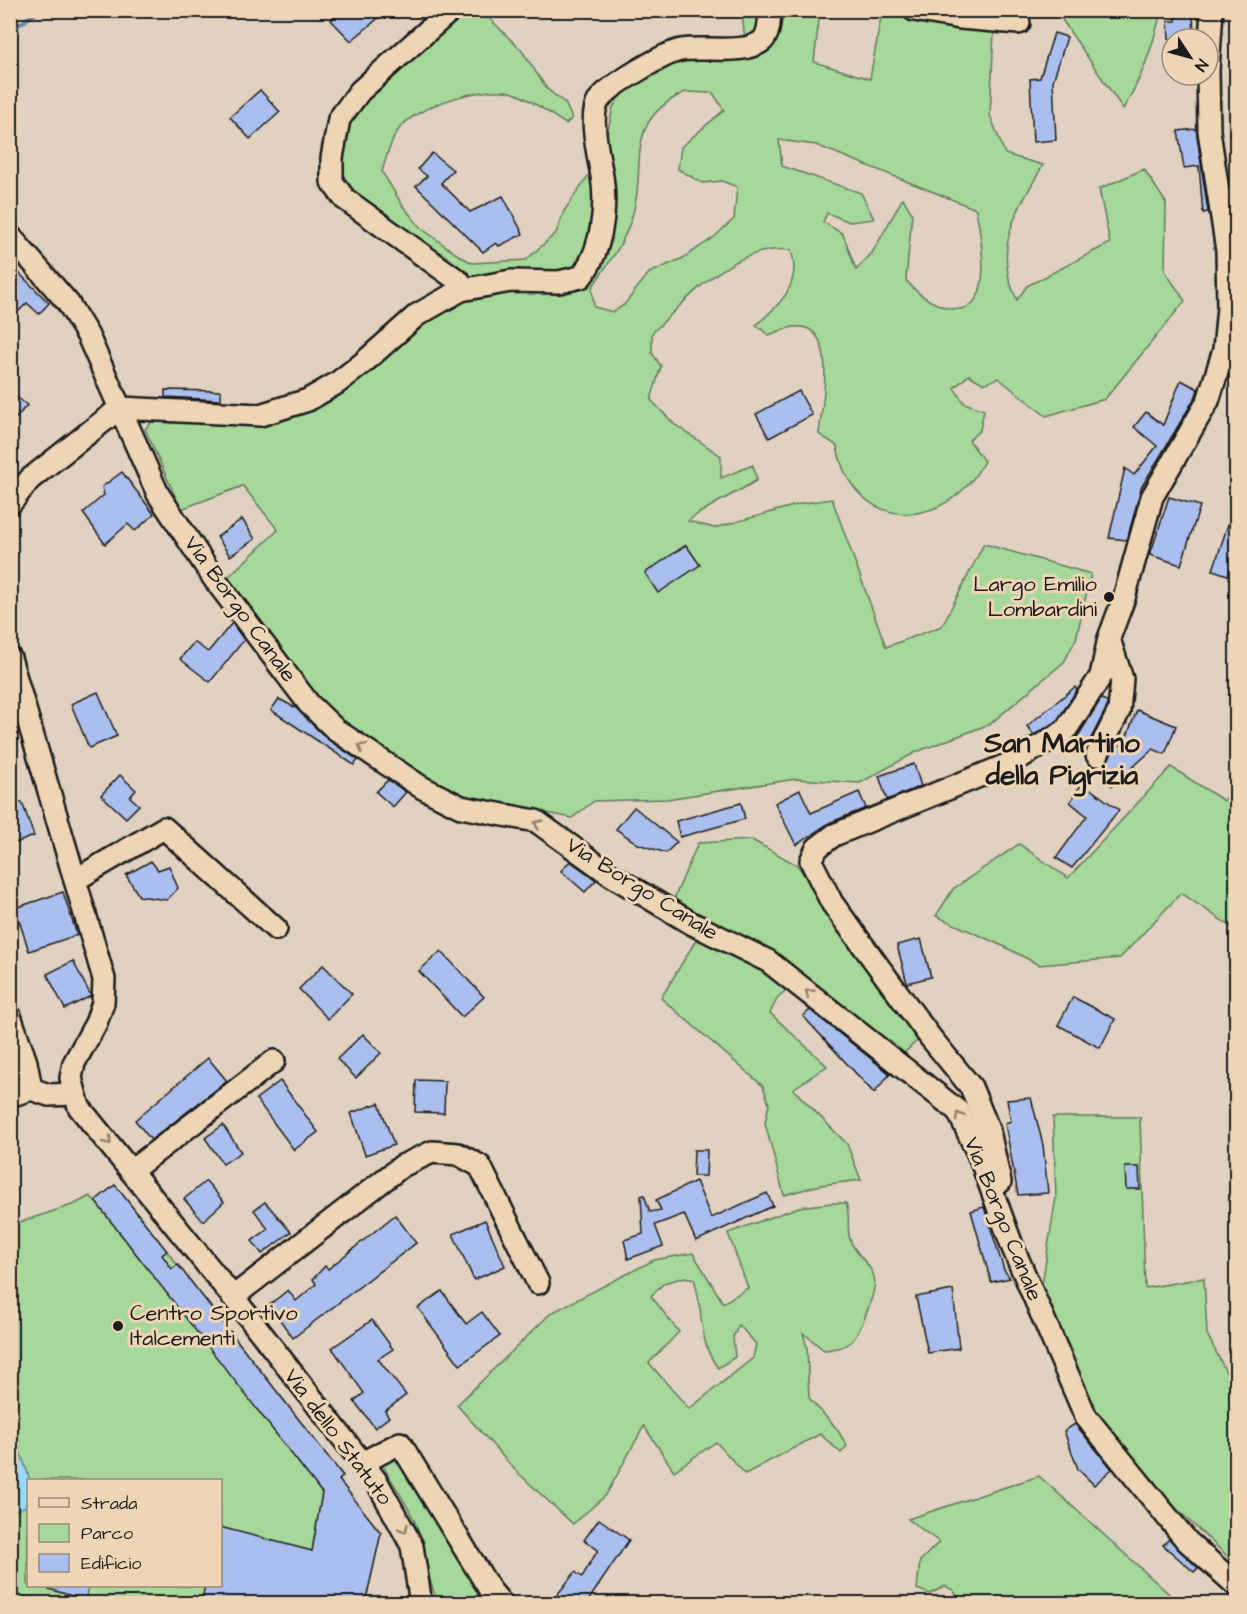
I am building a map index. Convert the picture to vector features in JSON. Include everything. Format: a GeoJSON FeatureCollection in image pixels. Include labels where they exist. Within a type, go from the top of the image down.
{"type":"FeatureCollection","features":[{"type":"Feature","properties":{"kind":"street"},"geometry":{"type":"LineString","coordinates":[[451,10],[360,91],[339,119],[332,158],[332,182],[345,199],[460,282],[461,290]]}},
{"type":"Feature","properties":{"kind":"street"},"geometry":{"type":"LineString","coordinates":[[10,504],[30,479],[120,408],[139,411],[260,415],[308,400],[346,376],[417,315],[461,290],[511,281],[559,282],[581,277],[596,250],[603,216],[603,183],[597,159],[594,112],[599,100],[636,72],[680,50],[735,48],[761,42],[767,36],[770,10]]}},
{"type":"Feature","properties":{"kind":"street"},"geometry":{"type":"LineString","coordinates":[[914,10],[960,18],[1019,23]]}},
{"type":"Feature","properties":{"kind":"street"},"geometry":{"type":"LineString","coordinates":[[1013,1248],[989,1131],[970,1087],[930,1037],[832,903],[811,861],[817,848],[834,835],[1009,764],[1065,731],[1101,676],[1109,639],[1124,598],[1152,497],[1208,400],[1224,350],[1228,307],[1227,251],[1209,131],[1208,70],[1212,10]]}},
{"type":"Feature","properties":{"kind":"street","name":"Via Borgo Canale"},"geometry":{"type":"LineString","coordinates":[[10,236],[68,303],[103,366],[158,494],[215,580],[309,704],[329,723],[422,787],[461,807],[536,821],[611,875],[691,923],[768,962],[958,1111],[980,1158],[1013,1248],[1086,1417],[1187,1541],[1236,1585]]}},
{"type":"Feature","properties":{"kind":"street"},"geometry":{"type":"LineString","coordinates":[[1097,754],[1119,711],[1122,679],[1109,639]]}},
{"type":"Feature","properties":{"kind":"street"},"geometry":{"type":"LineString","coordinates":[[10,658],[104,979],[103,1003],[96,1023],[74,1063],[71,1078],[75,1094],[49,1095],[31,1089],[13,1071],[10,1063]]}},
{"type":"Feature","properties":{"kind":"street"},"geometry":{"type":"LineString","coordinates":[[75,880],[164,828],[276,929]]}},
{"type":"Feature","properties":{"kind":"street"},"geometry":{"type":"LineString","coordinates":[[10,1016],[26,1062],[31,1089]]}},
{"type":"Feature","properties":{"kind":"street"},"geometry":{"type":"LineString","coordinates":[[131,1171],[274,1061]]}},
{"type":"Feature","properties":{"kind":"street"},"geometry":{"type":"LineString","coordinates":[[10,1096],[31,1089]]}},
{"type":"Feature","properties":{"kind":"street","name":"Via dello Statuto"},"geometry":{"type":"LineString","coordinates":[[75,1094],[79,1107],[233,1297],[377,1482],[412,1546],[422,1604]]}},
{"type":"Feature","properties":{"kind":"street"},"geometry":{"type":"LineString","coordinates":[[233,1297],[402,1166],[432,1152],[458,1154],[480,1166],[538,1283]]}},
{"type":"Feature","properties":{"kind":"street"},"geometry":{"type":"LineString","coordinates":[[362,1463],[400,1443],[490,1590],[502,1604]]}},
{"type":"Feature","properties":{"kind":"green space"},"geometry":{"type":"Polygon","coordinates":[[[430,11],[482,11],[522,51],[547,89],[565,103],[572,118],[566,124],[514,93],[487,91],[436,105],[408,120],[399,129],[382,172],[403,206],[421,228],[472,263],[526,260],[556,233],[564,211],[603,154],[613,107],[629,80],[645,71],[745,42],[742,11],[820,11],[814,62],[870,79],[882,11],[995,11],[990,115],[1005,154],[1043,165],[1016,214],[1007,246],[1006,263],[1017,300],[1027,286],[1110,243],[1099,189],[1144,169],[1166,203],[1165,271],[1185,301],[1105,399],[1046,416],[998,378],[984,384],[969,375],[954,388],[964,403],[984,410],[980,430],[969,440],[984,461],[968,485],[948,502],[925,511],[902,514],[880,508],[861,495],[846,475],[837,446],[819,434],[825,376],[821,346],[816,334],[806,328],[796,327],[769,335],[756,325],[781,301],[794,273],[791,250],[770,250],[750,255],[714,276],[697,289],[652,333],[652,353],[661,366],[651,400],[674,424],[721,456],[721,478],[753,465],[757,480],[688,521],[714,528],[804,503],[832,499],[886,647],[942,626],[984,544],[1091,574],[1076,639],[1064,662],[990,724],[916,752],[860,783],[796,779],[667,799],[594,801],[572,818],[465,796],[416,780],[316,703],[296,667],[225,580],[278,530],[243,486],[181,509],[145,429],[156,418],[253,420],[468,295],[346,187],[335,143],[389,71],[442,25],[430,11]],[[685,92],[665,104],[652,118],[644,132],[640,148],[636,201],[631,220],[619,247],[592,288],[594,307],[613,312],[624,305],[649,273],[683,258],[713,238],[734,219],[737,187],[722,181],[702,183],[678,169],[681,147],[724,110],[713,93],[685,92]],[[779,140],[782,166],[861,193],[874,219],[850,222],[827,213],[823,222],[843,234],[856,270],[872,253],[903,198],[912,214],[906,280],[924,297],[948,308],[964,308],[974,302],[983,274],[983,256],[976,209],[816,145],[779,140]]]}},
{"type":"Feature","properties":{"kind":"green space"},"geometry":{"type":"Polygon","coordinates":[[[1056,11],[1161,11],[1146,62],[1123,109],[1056,11]]]}},
{"type":"Feature","properties":{"kind":"green space"},"geometry":{"type":"Polygon","coordinates":[[[1171,767],[1224,801],[1236,784],[1236,930],[1181,893],[1120,958],[1039,965],[936,916],[953,889],[1019,844],[1068,878],[1171,767]]]}},
{"type":"Feature","properties":{"kind":"green space"},"geometry":{"type":"Polygon","coordinates":[[[752,840],[797,865],[894,998],[920,1038],[898,1059],[800,979],[778,997],[770,1013],[827,1066],[793,1089],[847,1144],[861,1180],[820,1185],[784,1195],[765,1123],[769,1104],[763,1086],[661,998],[696,940],[664,922],[698,843],[752,840]]]}},
{"type":"Feature","properties":{"kind":"green space"},"geometry":{"type":"Polygon","coordinates":[[[1053,1117],[1140,1117],[1145,1288],[1204,1278],[1207,1334],[1236,1392],[1236,1564],[1156,1490],[1087,1401],[1042,1285],[1056,1197],[1053,1117]]]}},
{"type":"Feature","properties":{"kind":"green space","name":"Centro Sportivo Italcementi"},"geometry":{"type":"Polygon","coordinates":[[[115,1185],[343,1476],[339,1481],[381,1533],[365,1603],[340,1603],[351,1562],[222,1529],[222,1479],[30,1479],[11,1426],[11,1225],[75,1204],[90,1196],[95,1201],[115,1185]]]}},
{"type":"Feature","properties":{"kind":"green space"},"geometry":{"type":"Polygon","coordinates":[[[846,1203],[852,1245],[874,1277],[875,1283],[867,1311],[851,1342],[842,1347],[824,1350],[803,1333],[807,1347],[809,1398],[837,1429],[847,1446],[841,1453],[820,1434],[745,1474],[716,1442],[674,1471],[644,1426],[606,1495],[573,1524],[515,1470],[457,1405],[551,1313],[654,1260],[693,1253],[723,1303],[748,1288],[728,1233],[799,1207],[846,1203]],[[685,1277],[664,1283],[651,1296],[679,1332],[649,1363],[689,1409],[753,1358],[756,1344],[739,1325],[733,1337],[735,1357],[718,1368],[711,1358],[704,1336],[694,1279],[685,1277]]]}},
{"type":"Feature","properties":{"kind":"green space"},"geometry":{"type":"Polygon","coordinates":[[[396,1454],[497,1603],[440,1603],[433,1589],[414,1519],[382,1464],[396,1454]]]}},
{"type":"Feature","properties":{"kind":"green space"},"geometry":{"type":"Polygon","coordinates":[[[1039,1476],[1179,1603],[962,1603],[953,1590],[945,1586],[930,1594],[917,1589],[920,1561],[939,1542],[908,1519],[1039,1476]]]}},
{"type":"Feature","properties":{"kind":"green space"},"geometry":{"type":"Polygon","coordinates":[[[27,1505],[27,1587],[205,1587],[201,1603],[40,1604],[36,1598],[11,1596],[10,1512],[27,1505]]]}},
{"type":"Feature","properties":{"kind":"water"},"geometry":{"type":"Polygon","coordinates":[[[11,1426],[30,1479],[27,1479],[27,1505],[11,1512],[11,1426]]]}},
{"type":"Feature","properties":{"kind":"building"},"geometry":{"type":"Polygon","coordinates":[[[342,10],[388,10],[351,41],[331,20],[342,10]]]}},
{"type":"Feature","properties":{"kind":"building"},"geometry":{"type":"Polygon","coordinates":[[[1176,10],[1193,10],[1194,27],[1168,27],[1168,21],[1176,21],[1176,10]]]}},
{"type":"Feature","properties":{"kind":"building"},"geometry":{"type":"Polygon","coordinates":[[[1054,33],[1067,37],[1053,81],[1056,140],[1033,142],[1030,79],[1040,78],[1054,33]]]}},
{"type":"Feature","properties":{"kind":"building"},"geometry":{"type":"Polygon","coordinates":[[[260,90],[280,112],[250,139],[230,117],[260,90]]]}},
{"type":"Feature","properties":{"kind":"building"},"geometry":{"type":"Polygon","coordinates":[[[1196,129],[1208,212],[1203,213],[1199,166],[1184,168],[1178,131],[1196,129]]]}},
{"type":"Feature","properties":{"kind":"building"},"geometry":{"type":"Polygon","coordinates":[[[432,153],[453,170],[441,183],[470,212],[503,196],[523,234],[499,246],[496,243],[483,252],[416,186],[427,176],[418,169],[432,153]]]}},
{"type":"Feature","properties":{"kind":"building"},"geometry":{"type":"Polygon","coordinates":[[[10,264],[49,303],[39,314],[27,303],[10,320],[10,264]]]}},
{"type":"Feature","properties":{"kind":"building"},"geometry":{"type":"Polygon","coordinates":[[[1181,380],[1198,389],[1196,396],[1141,488],[1127,540],[1109,538],[1125,468],[1134,475],[1157,446],[1134,427],[1146,412],[1163,425],[1181,380]]]}},
{"type":"Feature","properties":{"kind":"building"},"geometry":{"type":"Polygon","coordinates":[[[165,390],[221,391],[221,400],[165,397],[165,390]]]}},
{"type":"Feature","properties":{"kind":"building"},"geometry":{"type":"Polygon","coordinates":[[[799,391],[812,415],[769,438],[756,414],[799,391]]]}},
{"type":"Feature","properties":{"kind":"building"},"geometry":{"type":"Polygon","coordinates":[[[10,392],[27,405],[10,425],[10,392]]]}},
{"type":"Feature","properties":{"kind":"building"},"geometry":{"type":"Polygon","coordinates":[[[122,472],[154,514],[135,531],[128,524],[105,544],[83,513],[104,495],[102,487],[122,472]]]}},
{"type":"Feature","properties":{"kind":"building"},"geometry":{"type":"Polygon","coordinates":[[[1169,497],[1200,506],[1181,565],[1150,555],[1169,497]]]}},
{"type":"Feature","properties":{"kind":"building"},"geometry":{"type":"Polygon","coordinates":[[[1234,506],[1236,506],[1236,578],[1213,570],[1234,506]]]}},
{"type":"Feature","properties":{"kind":"building"},"geometry":{"type":"Polygon","coordinates":[[[242,519],[255,539],[230,556],[217,537],[242,519]]]}},
{"type":"Feature","properties":{"kind":"building"},"geometry":{"type":"Polygon","coordinates":[[[686,545],[700,565],[658,593],[645,573],[686,545]]]}},
{"type":"Feature","properties":{"kind":"building"},"geometry":{"type":"Polygon","coordinates":[[[232,623],[244,640],[210,682],[180,659],[194,642],[208,652],[232,623]]]}},
{"type":"Feature","properties":{"kind":"building"},"geometry":{"type":"Polygon","coordinates":[[[1075,687],[1077,690],[1056,722],[1034,735],[1027,726],[1075,687]]]}},
{"type":"Feature","properties":{"kind":"building"},"geometry":{"type":"Polygon","coordinates":[[[98,692],[117,736],[89,748],[71,704],[98,692]]]}},
{"type":"Feature","properties":{"kind":"building"},"geometry":{"type":"Polygon","coordinates":[[[279,699],[296,708],[327,739],[358,760],[354,765],[271,710],[279,699]]]}},
{"type":"Feature","properties":{"kind":"building"},"geometry":{"type":"Polygon","coordinates":[[[1101,699],[1107,701],[1107,707],[1087,746],[1075,741],[1101,699]]]}},
{"type":"Feature","properties":{"kind":"building"},"geometry":{"type":"Polygon","coordinates":[[[1137,710],[1176,726],[1165,754],[1153,749],[1112,786],[1096,768],[1104,765],[1113,751],[1125,741],[1137,710]]]}},
{"type":"Feature","properties":{"kind":"building"},"geometry":{"type":"Polygon","coordinates":[[[914,764],[921,786],[887,800],[879,776],[914,764]]]}},
{"type":"Feature","properties":{"kind":"building"},"geometry":{"type":"Polygon","coordinates":[[[120,775],[136,790],[130,797],[139,805],[126,818],[101,795],[120,775]]]}},
{"type":"Feature","properties":{"kind":"building"},"geometry":{"type":"Polygon","coordinates":[[[388,780],[406,792],[393,807],[376,792],[388,780]]]}},
{"type":"Feature","properties":{"kind":"building"},"geometry":{"type":"Polygon","coordinates":[[[1082,783],[1119,810],[1072,868],[1056,858],[1087,816],[1070,802],[1082,783]]]}},
{"type":"Feature","properties":{"kind":"building"},"geometry":{"type":"Polygon","coordinates":[[[800,790],[811,813],[859,792],[866,808],[829,823],[796,845],[775,803],[800,790]]]}},
{"type":"Feature","properties":{"kind":"building"},"geometry":{"type":"Polygon","coordinates":[[[22,802],[34,836],[10,845],[10,806],[22,802]]]}},
{"type":"Feature","properties":{"kind":"building"},"geometry":{"type":"Polygon","coordinates":[[[741,803],[745,819],[680,837],[676,821],[741,803]]]}},
{"type":"Feature","properties":{"kind":"building"},"geometry":{"type":"Polygon","coordinates":[[[634,807],[677,842],[666,853],[638,844],[616,829],[634,807]]]}},
{"type":"Feature","properties":{"kind":"building"},"geometry":{"type":"Polygon","coordinates":[[[151,861],[158,870],[169,866],[178,888],[167,900],[139,896],[126,875],[151,861]]]}},
{"type":"Feature","properties":{"kind":"building"},"geometry":{"type":"Polygon","coordinates":[[[570,861],[596,880],[585,892],[561,871],[570,861]]]}},
{"type":"Feature","properties":{"kind":"building"},"geometry":{"type":"Polygon","coordinates":[[[63,892],[77,935],[29,951],[15,908],[63,892]]]}},
{"type":"Feature","properties":{"kind":"building"},"geometry":{"type":"Polygon","coordinates":[[[921,939],[931,977],[907,983],[897,945],[921,939]]]}},
{"type":"Feature","properties":{"kind":"building"},"geometry":{"type":"Polygon","coordinates":[[[441,951],[484,997],[462,1017],[419,971],[441,951]]]}},
{"type":"Feature","properties":{"kind":"building"},"geometry":{"type":"Polygon","coordinates":[[[73,961],[91,996],[65,1009],[47,974],[73,961]]]}},
{"type":"Feature","properties":{"kind":"building"},"geometry":{"type":"Polygon","coordinates":[[[323,965],[352,994],[328,1019],[299,989],[323,965]]]}},
{"type":"Feature","properties":{"kind":"building"},"geometry":{"type":"Polygon","coordinates":[[[1073,997],[1115,1019],[1100,1048],[1058,1025],[1073,997]]]}},
{"type":"Feature","properties":{"kind":"building"},"geometry":{"type":"Polygon","coordinates":[[[810,1010],[890,1074],[874,1093],[803,1016],[810,1010]]]}},
{"type":"Feature","properties":{"kind":"building"},"geometry":{"type":"Polygon","coordinates":[[[363,1034],[381,1053],[356,1078],[337,1059],[363,1034]]]}},
{"type":"Feature","properties":{"kind":"building"},"geometry":{"type":"Polygon","coordinates":[[[208,1058],[227,1081],[151,1140],[135,1120],[208,1058]]]}},
{"type":"Feature","properties":{"kind":"building"},"geometry":{"type":"Polygon","coordinates":[[[416,1080],[445,1081],[444,1113],[415,1112],[416,1080]]]}},
{"type":"Feature","properties":{"kind":"building"},"geometry":{"type":"Polygon","coordinates":[[[280,1081],[318,1132],[294,1150],[256,1099],[280,1081]]]}},
{"type":"Feature","properties":{"kind":"building"},"geometry":{"type":"Polygon","coordinates":[[[1031,1098],[1043,1145],[1048,1193],[1018,1195],[1005,1123],[1011,1121],[1007,1100],[1031,1098]]]}},
{"type":"Feature","properties":{"kind":"building"},"geometry":{"type":"Polygon","coordinates":[[[379,1103],[394,1145],[365,1155],[351,1113],[379,1103]]]}},
{"type":"Feature","properties":{"kind":"building"},"geometry":{"type":"Polygon","coordinates":[[[223,1125],[241,1152],[223,1164],[205,1138],[223,1125]]]}},
{"type":"Feature","properties":{"kind":"building"},"geometry":{"type":"Polygon","coordinates":[[[694,1150],[707,1150],[706,1176],[693,1176],[694,1150]]]}},
{"type":"Feature","properties":{"kind":"building"},"geometry":{"type":"Polygon","coordinates":[[[1125,1167],[1139,1167],[1140,1189],[1126,1189],[1125,1167]]]}},
{"type":"Feature","properties":{"kind":"building"},"geometry":{"type":"Polygon","coordinates":[[[206,1181],[224,1202],[203,1221],[184,1199],[206,1181]]]}},
{"type":"Feature","properties":{"kind":"building"},"geometry":{"type":"Polygon","coordinates":[[[696,1181],[711,1218],[767,1193],[773,1206],[696,1241],[684,1214],[655,1225],[663,1246],[628,1259],[624,1240],[643,1234],[641,1196],[644,1195],[650,1212],[661,1210],[656,1200],[696,1181]]]}},
{"type":"Feature","properties":{"kind":"building"},"geometry":{"type":"Polygon","coordinates":[[[115,1185],[167,1251],[162,1255],[172,1269],[178,1265],[343,1476],[339,1480],[381,1533],[365,1604],[201,1604],[205,1587],[222,1587],[222,1528],[312,1551],[322,1493],[95,1201],[115,1185]]]}},
{"type":"Feature","properties":{"kind":"building"},"geometry":{"type":"Polygon","coordinates":[[[265,1202],[291,1232],[262,1254],[252,1241],[268,1229],[254,1210],[265,1202]]]}},
{"type":"Feature","properties":{"kind":"building"},"geometry":{"type":"Polygon","coordinates":[[[984,1207],[1004,1270],[1010,1278],[991,1282],[971,1211],[984,1207]]]}},
{"type":"Feature","properties":{"kind":"building"},"geometry":{"type":"Polygon","coordinates":[[[395,1215],[416,1243],[293,1338],[269,1305],[288,1290],[296,1301],[316,1284],[313,1279],[325,1266],[328,1269],[395,1215]]]}},
{"type":"Feature","properties":{"kind":"building"},"geometry":{"type":"Polygon","coordinates":[[[485,1220],[505,1266],[474,1280],[453,1234],[485,1220]]]}},
{"type":"Feature","properties":{"kind":"building"},"geometry":{"type":"Polygon","coordinates":[[[953,1290],[959,1348],[928,1353],[916,1297],[953,1290]]]}},
{"type":"Feature","properties":{"kind":"building"},"geometry":{"type":"Polygon","coordinates":[[[442,1291],[466,1324],[482,1312],[500,1336],[460,1365],[418,1308],[442,1291]]]}},
{"type":"Feature","properties":{"kind":"building"},"geometry":{"type":"Polygon","coordinates":[[[372,1320],[393,1349],[378,1359],[406,1395],[385,1411],[389,1417],[375,1428],[354,1401],[364,1393],[332,1348],[372,1320]]]}},
{"type":"Feature","properties":{"kind":"building"},"geometry":{"type":"Polygon","coordinates":[[[1075,1424],[1112,1469],[1094,1485],[1078,1469],[1064,1431],[1075,1424]]]}},
{"type":"Feature","properties":{"kind":"building"},"geometry":{"type":"Polygon","coordinates":[[[599,1519],[629,1540],[586,1604],[550,1604],[575,1572],[582,1577],[598,1550],[584,1540],[599,1519]]]}},
{"type":"Feature","properties":{"kind":"building"},"geometry":{"type":"Polygon","coordinates":[[[1169,1539],[1198,1568],[1194,1572],[1163,1545],[1169,1539]]]}},
{"type":"Feature","properties":{"kind":"building"},"geometry":{"type":"Polygon","coordinates":[[[50,1587],[89,1587],[85,1600],[49,1589],[50,1587]]]}},
{"type":"Feature","properties":{"kind":"waterway"},"geometry":{"type":"LineString","coordinates":[[10,31],[40,10]]}},
{"type":"Feature","properties":{"kind":"place","name":"Largo Emilio Lombardini"},"geometry":{"type":"Point","coordinates":[1109,597]}},
{"type":"Feature","properties":{"kind":"place","name":"Centro Sportivo Italcementi"},"geometry":{"type":"Point","coordinates":[118,1326]}},
{"type":"Feature","properties":{"kind":"district","name":"San Martino della Pigrizia"},"geometry":{"type":"Point","coordinates":[1062,759]}}]}
